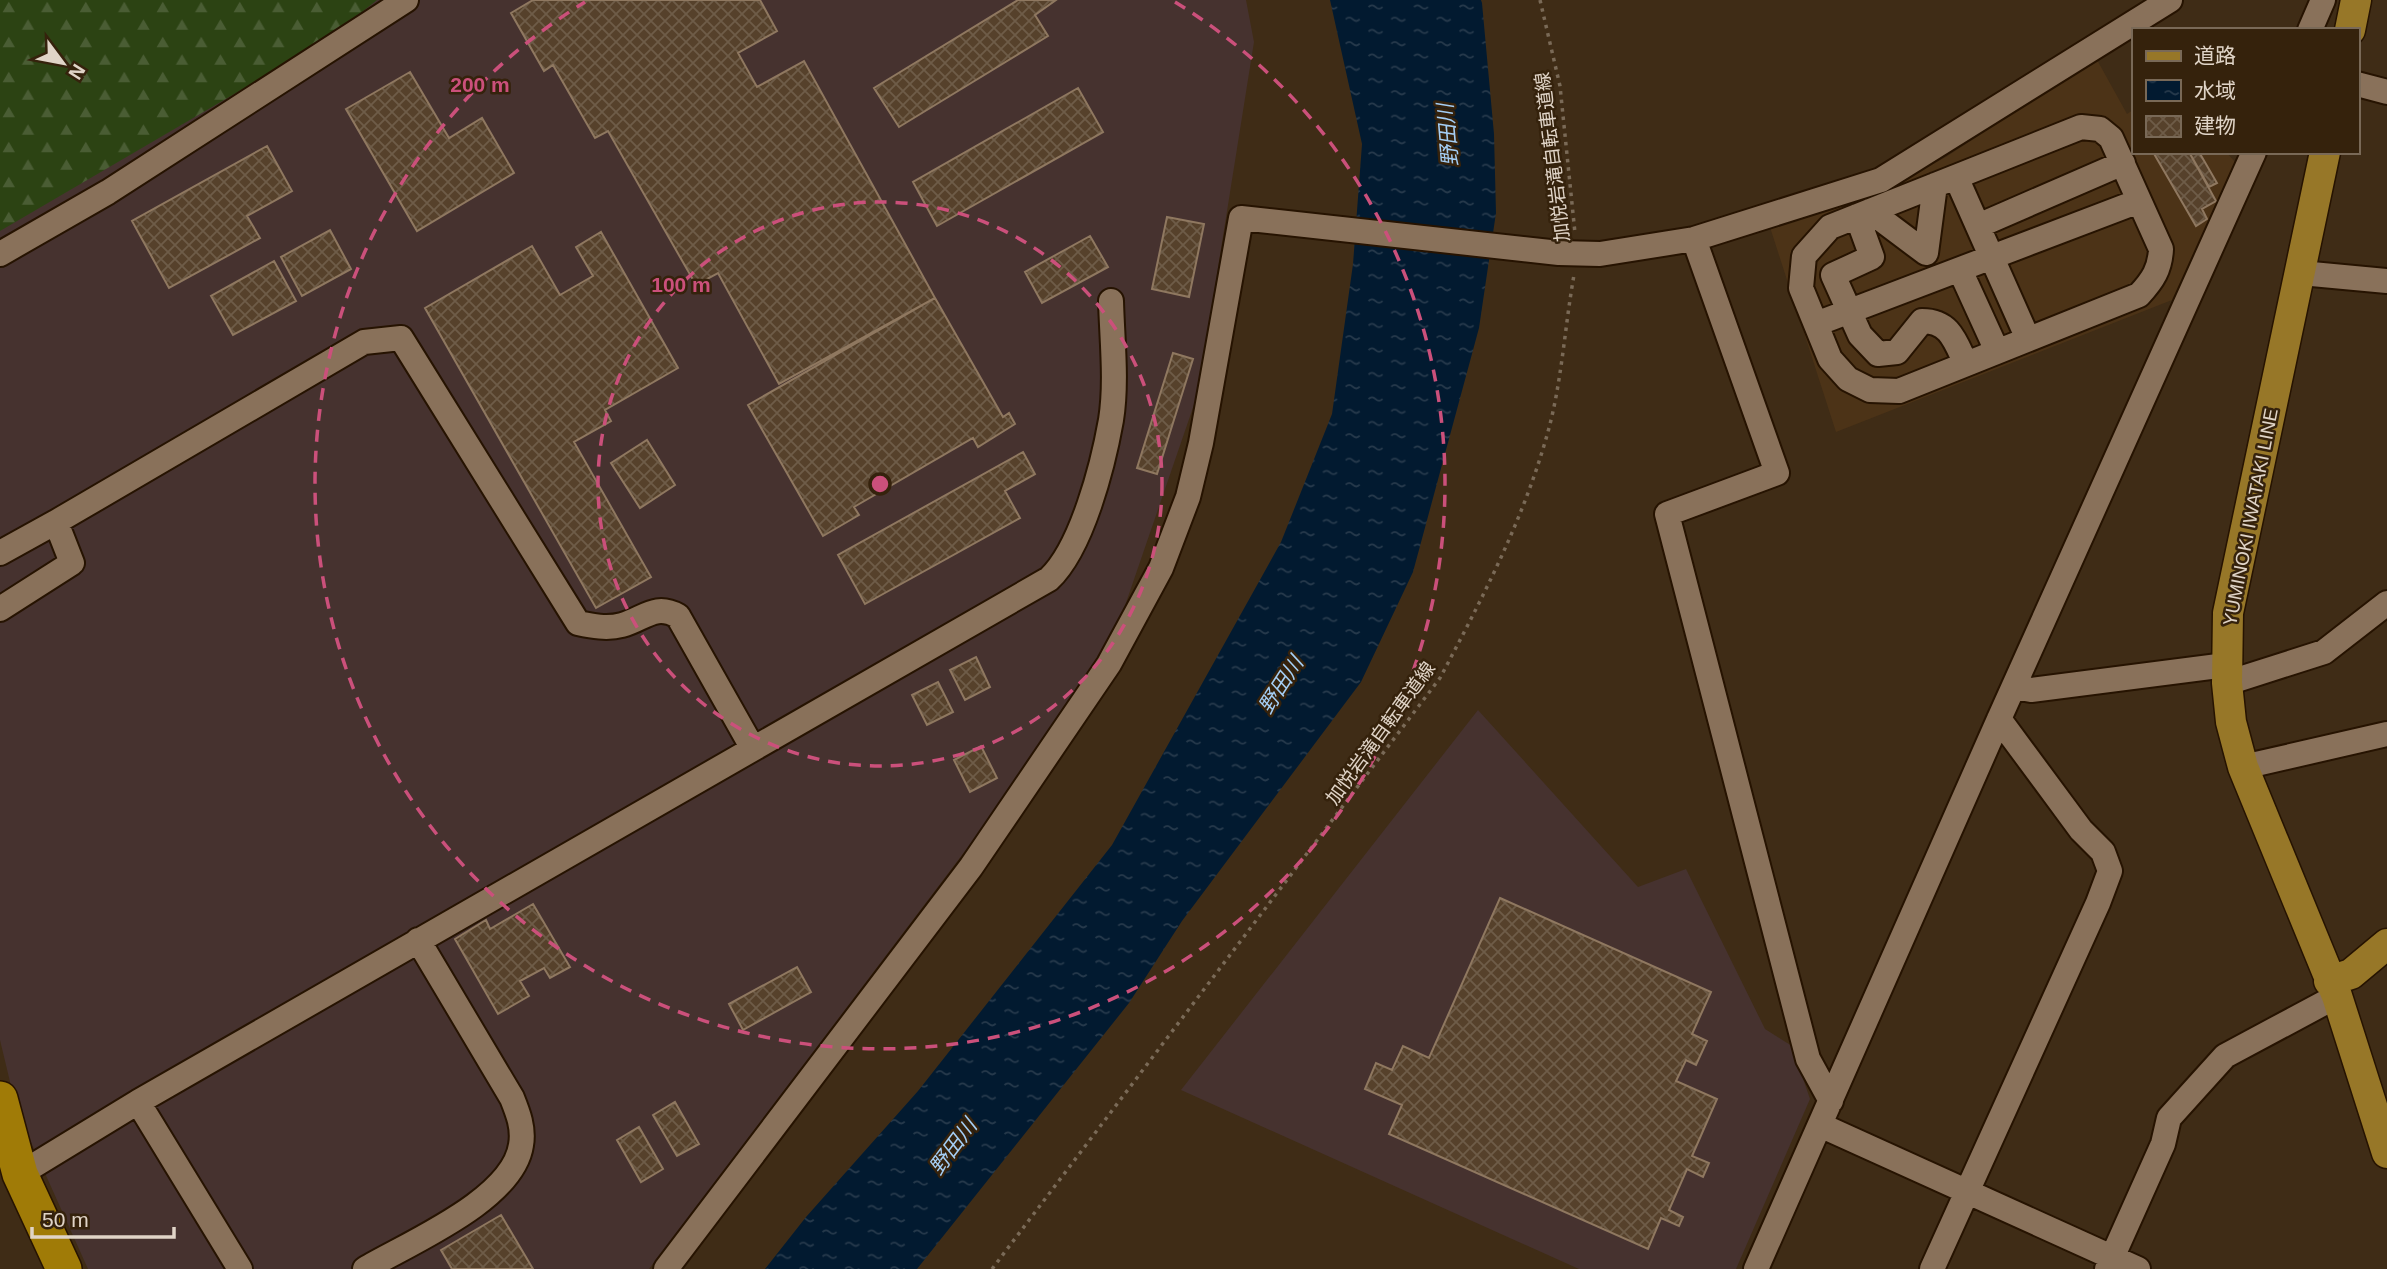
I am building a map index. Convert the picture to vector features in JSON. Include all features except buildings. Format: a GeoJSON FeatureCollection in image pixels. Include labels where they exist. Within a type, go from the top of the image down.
{"type":"FeatureCollection","features":[{"type":"Feature","properties":{"kind":"highway"},"geometry":{"type":"LineString","coordinates":[[0,1099],[20,1174],[64,1269]]}},
{"type":"Feature","properties":{"kind":"main road"},"geometry":{"type":"LineString","coordinates":[[2350,28],[2356,0]]}},
{"type":"Feature","properties":{"kind":"main road","name":"YUMINOKI IWATAKI LINE"},"geometry":{"type":"LineString","coordinates":[[2325,154],[2228,613],[2226,674],[2231,722],[2243,766],[2333,989],[2387,1153]]}},
{"type":"Feature","properties":{"kind":"main road"},"geometry":{"type":"LineString","coordinates":[[2333,989],[2387,944]]}},
{"type":"Feature","properties":{"kind":"street"},"geometry":{"type":"LineString","coordinates":[[0,254],[108,192],[406,0]]}},
{"type":"Feature","properties":{"kind":"street"},"geometry":{"type":"LineString","coordinates":[[666,1269],[971,867],[1109,664],[1161,568],[1188,497],[1201,443],[1241,218],[1568,254],[1600,254],[1693,239],[1881,180],[2170,0]]}},
{"type":"Feature","properties":{"kind":"street"},"geometry":{"type":"LineString","coordinates":[[2311,28],[2323,0]]}},
{"type":"Feature","properties":{"kind":"street"},"geometry":{"type":"LineString","coordinates":[[2359,85],[2387,92]]}},
{"type":"Feature","properties":{"kind":"street"},"geometry":{"type":"LineString","coordinates":[[2081,127],[2100,129],[2112,138],[2161,249],[2156,273],[2139,295],[1899,391],[1870,390],[1848,379],[1830,359],[1801,288],[1804,256],[1830,228],[1946,181],[2081,127]]}},
{"type":"Feature","properties":{"kind":"street"},"geometry":{"type":"LineString","coordinates":[[1756,1269],[1999,719],[2254,154]]}},
{"type":"Feature","properties":{"kind":"street"},"geometry":{"type":"LineString","coordinates":[[1978,226],[2123,163]]}},
{"type":"Feature","properties":{"kind":"street"},"geometry":{"type":"LineString","coordinates":[[1864,214],[1926,253],[1946,181]]}},
{"type":"Feature","properties":{"kind":"street"},"geometry":{"type":"LineString","coordinates":[[1946,181],[1978,226],[2028,339]]}},
{"type":"Feature","properties":{"kind":"street"},"geometry":{"type":"LineString","coordinates":[[1816,324],[2139,201]]}},
{"type":"Feature","properties":{"kind":"street"},"geometry":{"type":"LineString","coordinates":[[1864,214],[1872,257],[1833,275],[1848,312],[1865,343],[1878,354],[1896,352],[1922,321],[1943,324],[1952,334],[1966,364]]}},
{"type":"Feature","properties":{"kind":"street"},"geometry":{"type":"LineString","coordinates":[[1693,239],[1777,473],[1667,514],[1808,1059],[1831,1101]]}},
{"type":"Feature","properties":{"kind":"street"},"geometry":{"type":"LineString","coordinates":[[1960,270],[1997,351]]}},
{"type":"Feature","properties":{"kind":"street"},"geometry":{"type":"LineString","coordinates":[[2156,273],[2193,289]]}},
{"type":"Feature","properties":{"kind":"street"},"geometry":{"type":"LineString","coordinates":[[2301,273],[2387,281]]}},
{"type":"Feature","properties":{"kind":"street"},"geometry":{"type":"LineString","coordinates":[[20,1174],[138,1102],[418,940],[1049,579],[1062,566],[1082,526],[1111,419],[1111,301]]}},
{"type":"Feature","properties":{"kind":"street"},"geometry":{"type":"LineString","coordinates":[[0,553],[364,342],[401,338],[578,623],[597,627],[621,625],[656,610],[666,609],[678,616],[752,747]]}},
{"type":"Feature","properties":{"kind":"street"},"geometry":{"type":"LineString","coordinates":[[0,609],[72,564],[56,522]]}},
{"type":"Feature","properties":{"kind":"street"},"geometry":{"type":"LineString","coordinates":[[2014,687],[2031,690],[2226,674],[2324,652],[2387,603]]}},
{"type":"Feature","properties":{"kind":"street"},"geometry":{"type":"LineString","coordinates":[[1932,1269],[2110,871],[2103,852],[2081,831],[1999,719]]}},
{"type":"Feature","properties":{"kind":"street"},"geometry":{"type":"LineString","coordinates":[[2243,766],[2387,734]]}},
{"type":"Feature","properties":{"kind":"street"},"geometry":{"type":"LineString","coordinates":[[365,1269],[480,1202],[500,1184],[522,1146],[522,1124],[512,1098],[418,940]]}},
{"type":"Feature","properties":{"kind":"street"},"geometry":{"type":"LineString","coordinates":[[2109,1263],[2163,1143],[2169,1118],[2225,1056],[2333,989]]}},
{"type":"Feature","properties":{"kind":"street"},"geometry":{"type":"LineString","coordinates":[[138,1102],[240,1269]]}},
{"type":"Feature","properties":{"kind":"street"},"geometry":{"type":"LineString","coordinates":[[1820,1125],[1968,1192],[2109,1263],[2138,1269]]}},
{"type":"Feature","properties":{"kind":"path","name":"加悦岩滝自転車道線"},"geometry":{"type":"LineString","coordinates":[[992,1269],[1440,678],[1492,581],[1530,490],[1550,426],[1568,254],[1560,86],[1540,0]]}},
{"type":"Feature","properties":{"kind":"shaded area"},"geometry":{"type":"Polygon","coordinates":[[[373,0],[1246,0],[1254,42],[1198,393],[1118,626],[1021,777],[649,1269],[88,1269],[17,1111],[0,1040],[0,219],[373,0]]]}},
{"type":"Feature","properties":{"kind":"shaded area"},"geometry":{"type":"Polygon","coordinates":[[[2096,58],[2127,114],[2132,111],[2132,154],[2228,154],[2235,162],[2172,300],[1836,432],[1768,221],[1871,196],[1946,157],[2096,58]]]}},
{"type":"Feature","properties":{"kind":"shaded area"},"geometry":{"type":"Polygon","coordinates":[[[1478,710],[1638,887],[1686,869],[1765,1029],[1792,1046],[1810,1099],[1736,1269],[1579,1269],[1181,1090],[1478,710]]]}},
{"type":"Feature","properties":{"kind":"green space"},"geometry":{"type":"Polygon","coordinates":[[[0,0],[377,0],[328,39],[0,231],[0,0]]]}},
{"type":"Feature","properties":{"kind":"water","name":"野田川"},"geometry":{"type":"Polygon","coordinates":[[[1330,0],[1481,0],[1482,3],[1494,134],[1496,213],[1479,328],[1413,572],[1361,682],[1182,921],[1129,1003],[917,1269],[765,1269],[806,1217],[918,1091],[1112,845],[1281,542],[1332,414],[1353,264],[1362,144],[1330,0]]]}}]}
